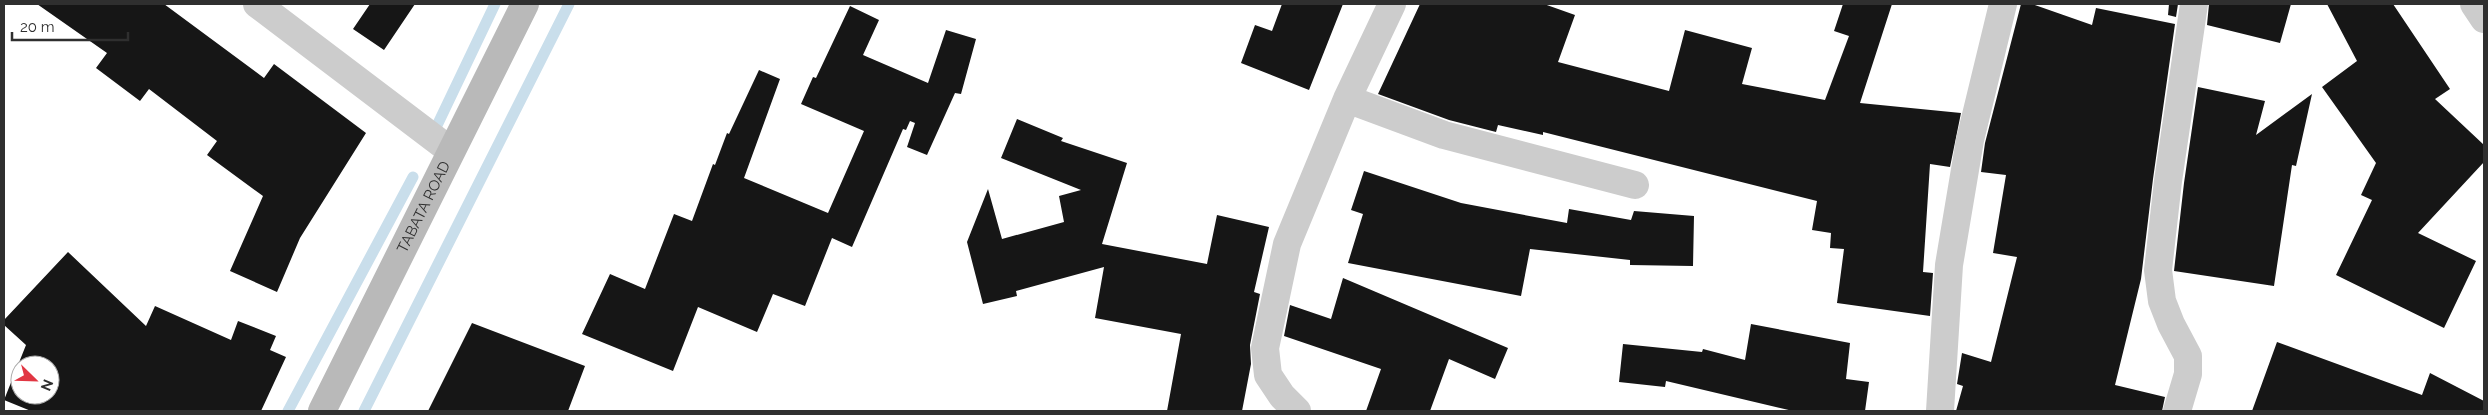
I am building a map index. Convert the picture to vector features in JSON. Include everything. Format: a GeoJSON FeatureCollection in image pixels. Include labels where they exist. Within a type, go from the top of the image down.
{"type":"FeatureCollection","features":[{"type":"Feature","properties":{"kind":"main road","name":"TABATA ROAD"},"geometry":{"type":"LineString","coordinates":[[322,411],[525,4]]}},
{"type":"Feature","properties":{"kind":"street"},"geometry":{"type":"LineString","coordinates":[[257,4],[452,152]]}},
{"type":"Feature","properties":{"kind":"street"},"geometry":{"type":"LineString","coordinates":[[1297,411],[1282,396],[1268,375],[1265,348],[1287,244],[1347,99],[1392,4]]}},
{"type":"Feature","properties":{"kind":"street"},"geometry":{"type":"LineString","coordinates":[[1940,411],[1949,265],[1970,140],[2004,4]]}},
{"type":"Feature","properties":{"kind":"street"},"geometry":{"type":"LineString","coordinates":[[2177,411],[2188,374],[2188,356],[2171,324],[2162,301],[2158,270],[2168,181],[2194,4]]}},
{"type":"Feature","properties":{"kind":"street"},"geometry":{"type":"LineString","coordinates":[[2474,4],[2484,19]]}},
{"type":"Feature","properties":{"kind":"street"},"geometry":{"type":"LineString","coordinates":[[1347,99],[1444,135],[1635,185]]}},
{"type":"Feature","properties":{"kind":"building"},"geometry":{"type":"Polygon","coordinates":[[[37,4],[164,4],[264,78],[274,64],[366,133],[300,238],[277,292],[230,271],[263,196],[207,155],[217,141],[149,89],[140,101],[96,68],[107,53],[37,4]]]}},
{"type":"Feature","properties":{"kind":"building"},"geometry":{"type":"Polygon","coordinates":[[[370,4],[415,4],[384,50],[353,29],[370,4]]]}},
{"type":"Feature","properties":{"kind":"building"},"geometry":{"type":"Polygon","coordinates":[[[1282,4],[1343,4],[1309,90],[1241,63],[1255,25],[1272,31],[1282,4]]]}},
{"type":"Feature","properties":{"kind":"building"},"geometry":{"type":"Polygon","coordinates":[[[1420,4],[1544,4],[1575,15],[1558,62],[1669,91],[1685,30],[1752,48],[1742,84],[1825,100],[1849,36],[1834,31],[1843,4],[1892,4],[1860,103],[1961,113],[1950,167],[1930,164],[1923,272],[1933,273],[1930,316],[1837,303],[1844,249],[1830,248],[1831,233],[1812,230],[1817,201],[1543,132],[1543,135],[1498,125],[1496,132],[1449,120],[1378,94],[1420,4]]]}},
{"type":"Feature","properties":{"kind":"building"},"geometry":{"type":"Polygon","coordinates":[[[2021,4],[2032,4],[2092,25],[2096,8],[2175,24],[2141,279],[2115,385],[2165,397],[2162,411],[1956,411],[1963,386],[1957,384],[1962,353],[1991,362],[2017,257],[1993,253],[2006,175],[1981,172],[1985,143],[2021,4]]]}},
{"type":"Feature","properties":{"kind":"building"},"geometry":{"type":"Polygon","coordinates":[[[2169,4],[2178,4],[2176,17],[2168,15],[2169,4]]]}},
{"type":"Feature","properties":{"kind":"building"},"geometry":{"type":"Polygon","coordinates":[[[2209,4],[2291,4],[2280,43],[2207,25],[2209,4]]]}},
{"type":"Feature","properties":{"kind":"building"},"geometry":{"type":"Polygon","coordinates":[[[2327,4],[2393,4],[2450,89],[2435,99],[2484,145],[2484,162],[2418,233],[2476,261],[2444,328],[2336,275],[2372,200],[2361,195],[2376,163],[2322,87],[2357,61],[2327,4]]]}},
{"type":"Feature","properties":{"kind":"building"},"geometry":{"type":"Polygon","coordinates":[[[850,6],[879,20],[863,55],[928,83],[946,30],[976,39],[961,94],[955,93],[927,155],[907,147],[915,123],[910,121],[906,130],[903,129],[852,247],[832,238],[805,306],[773,294],[757,332],[698,307],[673,371],[582,334],[610,274],[645,289],[674,214],[692,221],[713,164],[715,165],[727,133],[729,134],[759,70],[780,79],[744,178],[828,213],[864,131],[801,104],[813,77],[816,78],[850,6]]]}},
{"type":"Feature","properties":{"kind":"building"},"geometry":{"type":"Polygon","coordinates":[[[2198,87],[2265,101],[2256,135],[2312,94],[2296,166],[2292,165],[2274,286],[2174,271],[2198,87]]]}},
{"type":"Feature","properties":{"kind":"building"},"geometry":{"type":"Polygon","coordinates":[[[1017,119],[1063,138],[1061,141],[1127,163],[1102,244],[1207,264],[1217,215],[1269,227],[1254,292],[1260,294],[1250,345],[1251,364],[1242,411],[1167,411],[1181,334],[1095,318],[1104,267],[1016,291],[1017,296],[983,304],[967,242],[988,189],[1002,239],[1064,222],[1059,196],[1081,190],[1001,158],[1017,119]]]}},
{"type":"Feature","properties":{"kind":"building"},"geometry":{"type":"Polygon","coordinates":[[[1364,171],[1461,203],[1567,223],[1569,209],[1631,220],[1634,211],[1694,216],[1693,266],[1630,265],[1630,260],[1530,249],[1521,296],[1348,263],[1363,214],[1351,210],[1364,171]]]}},
{"type":"Feature","properties":{"kind":"building"},"geometry":{"type":"Polygon","coordinates":[[[68,252],[146,326],[155,306],[231,340],[238,321],[276,336],[270,350],[286,357],[261,411],[31,411],[16,405],[60,405],[60,355],[22,355],[26,345],[4,325],[4,320],[68,252]]]}},
{"type":"Feature","properties":{"kind":"building"},"geometry":{"type":"Polygon","coordinates":[[[1343,278],[1508,348],[1495,379],[1449,359],[1430,411],[1366,411],[1381,369],[1284,336],[1290,305],[1331,319],[1343,278]]]}},
{"type":"Feature","properties":{"kind":"building"},"geometry":{"type":"Polygon","coordinates":[[[472,323],[585,366],[568,411],[428,411],[472,323]]]}},
{"type":"Feature","properties":{"kind":"building"},"geometry":{"type":"Polygon","coordinates":[[[1751,324],[1850,343],[1846,379],[1869,382],[1865,411],[1793,411],[1666,381],[1665,387],[1619,382],[1623,344],[1702,352],[1703,349],[1745,360],[1751,324]]]}},
{"type":"Feature","properties":{"kind":"building"},"geometry":{"type":"Polygon","coordinates":[[[2277,342],[2422,395],[2430,373],[2484,401],[2484,411],[2252,411],[2277,342]]]}},
{"type":"Feature","properties":{"kind":"building"},"geometry":{"type":"Polygon","coordinates":[[[10,385],[10,402],[4,400],[10,385]]]}},
{"type":"Feature","properties":{"kind":"waterway"},"geometry":{"type":"LineString","coordinates":[[432,136],[495,4]]}},
{"type":"Feature","properties":{"kind":"waterway"},"geometry":{"type":"LineString","coordinates":[[364,411],[569,4]]}},
{"type":"Feature","properties":{"kind":"waterway"},"geometry":{"type":"LineString","coordinates":[[288,411],[413,177]]}}]}
